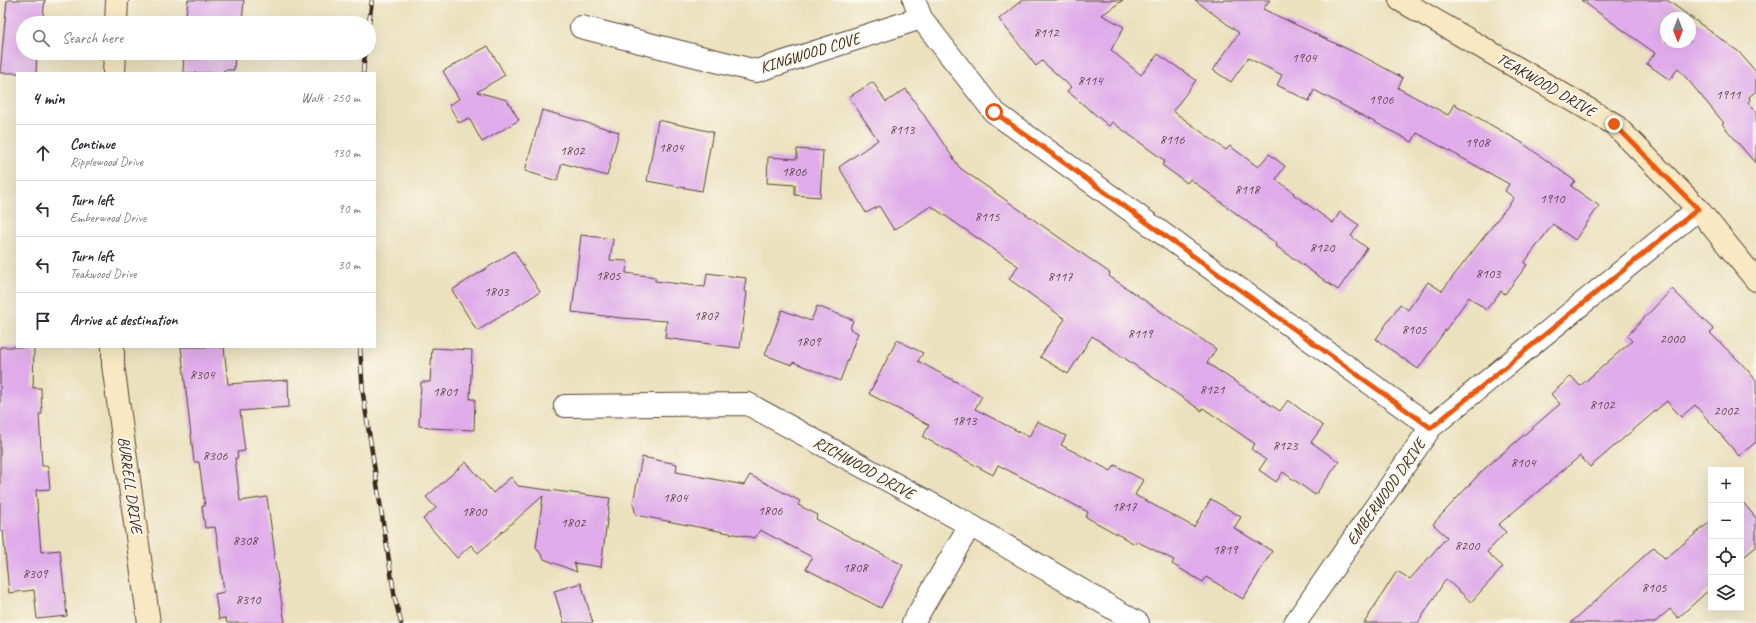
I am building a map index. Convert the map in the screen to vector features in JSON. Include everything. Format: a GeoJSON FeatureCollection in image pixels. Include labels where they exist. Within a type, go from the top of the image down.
{"type":"FeatureCollection","features":[{"type":"Feature","properties":{"kind":"street"},"geometry":{"type":"LineString","coordinates":[[116,16],[117,0]]}},
{"type":"Feature","properties":{"kind":"street","name":"TEAKWOOD DRIVE"},"geometry":{"type":"LineString","coordinates":[[1400,0],[1614,124],[1698,209],[1756,280]]}},
{"type":"Feature","properties":{"kind":"street"},"geometry":{"type":"LineString","coordinates":[[917,9],[994,112],[1431,428]]}},
{"type":"Feature","properties":{"kind":"street","name":"KINGWOOD COVE"},"geometry":{"type":"LineString","coordinates":[[581,26],[756,70],[917,9]]}},
{"type":"Feature","properties":{"kind":"street"},"geometry":{"type":"LineString","coordinates":[[114,72],[115,60]]}},
{"type":"Feature","properties":{"kind":"street","name":"EMBERWOOD DRIVE"},"geometry":{"type":"LineString","coordinates":[[1295,623],[1431,428],[1698,209]]}},
{"type":"Feature","properties":{"kind":"street","name":"BURRELL DRIVE"},"geometry":{"type":"LineString","coordinates":[[113,348],[113,365],[149,623]]}},
{"type":"Feature","properties":{"kind":"street","name":"RICHWOOD DRIVE"},"geometry":{"type":"LineString","coordinates":[[565,406],[748,404],[970,525],[1138,623]]}},
{"type":"Feature","properties":{"kind":"street"},"geometry":{"type":"LineString","coordinates":[[913,623],[970,525]]}},
{"type":"Feature","properties":{"kind":"building"},"geometry":{"type":"Polygon","coordinates":[[[7,0],[45,0],[43,16],[16,16],[16,60],[37,60],[36,72],[0,73],[7,0]]]}},
{"type":"Feature","properties":{"kind":"building"},"geometry":{"type":"Polygon","coordinates":[[[188,0],[244,0],[243,16],[186,16],[188,0]]]}},
{"type":"Feature","properties":{"kind":"building"},"geometry":{"type":"Polygon","coordinates":[[[1022,0],[1123,0],[1102,15],[1124,27],[1111,50],[1141,75],[1158,54],[1196,80],[1173,111],[1226,150],[1230,146],[1258,167],[1269,154],[1285,166],[1276,179],[1294,193],[1293,194],[1333,223],[1340,212],[1359,225],[1351,236],[1367,248],[1338,290],[1276,246],[1277,244],[1190,179],[1187,183],[1162,165],[1165,161],[1112,122],[1109,126],[1067,91],[1071,87],[1042,61],[1036,66],[999,19],[1022,0]]]}},
{"type":"Feature","properties":{"kind":"building"},"geometry":{"type":"Polygon","coordinates":[[[1195,0],[1270,0],[1263,9],[1366,58],[1403,78],[1398,88],[1448,115],[1454,104],[1521,142],[1575,181],[1571,186],[1599,206],[1575,240],[1553,224],[1524,263],[1527,265],[1505,294],[1501,291],[1486,310],[1469,297],[1418,369],[1376,339],[1400,304],[1408,310],[1428,282],[1442,291],[1514,198],[1505,191],[1509,184],[1417,133],[1412,142],[1314,90],[1309,101],[1277,85],[1282,75],[1248,58],[1231,82],[1213,70],[1239,33],[1195,0]]]}},
{"type":"Feature","properties":{"kind":"building"},"geometry":{"type":"Polygon","coordinates":[[[1581,0],[1667,0],[1684,12],[1660,12],[1660,48],[1696,48],[1696,21],[1739,52],[1756,72],[1756,91],[1749,97],[1750,100],[1748,102],[1756,112],[1756,164],[1678,68],[1670,80],[1647,64],[1655,53],[1581,0]]]}},
{"type":"Feature","properties":{"kind":"building"},"geometry":{"type":"Polygon","coordinates":[[[488,46],[505,75],[477,92],[507,100],[519,120],[482,142],[469,118],[459,123],[449,105],[459,99],[443,71],[488,46]]]}},
{"type":"Feature","properties":{"kind":"building"},"geometry":{"type":"Polygon","coordinates":[[[184,60],[235,60],[234,70],[224,70],[223,72],[183,72],[184,60]]]}},
{"type":"Feature","properties":{"kind":"building"},"geometry":{"type":"Polygon","coordinates":[[[873,82],[886,102],[906,89],[960,168],[1110,273],[1109,276],[1216,349],[1207,363],[1280,411],[1288,400],[1323,426],[1311,442],[1339,462],[1315,495],[1283,472],[1276,482],[1259,470],[1266,460],[1251,449],[1255,444],[1203,408],[1202,411],[1092,336],[1068,374],[1040,357],[1065,319],[1009,279],[1018,266],[931,206],[894,230],[879,206],[866,213],[839,167],[878,140],[849,97],[873,82]]]}},
{"type":"Feature","properties":{"kind":"building"},"geometry":{"type":"Polygon","coordinates":[[[542,110],[619,132],[607,176],[562,163],[557,181],[525,171],[542,110]]]}},
{"type":"Feature","properties":{"kind":"building"},"geometry":{"type":"Polygon","coordinates":[[[658,120],[713,132],[702,191],[647,181],[658,120]]]}},
{"type":"Feature","properties":{"kind":"building"},"geometry":{"type":"Polygon","coordinates":[[[797,149],[823,151],[820,197],[795,195],[795,185],[767,183],[768,157],[797,159],[797,149]]]}},
{"type":"Feature","properties":{"kind":"building"},"geometry":{"type":"Polygon","coordinates":[[[581,235],[613,239],[610,260],[627,261],[626,273],[655,277],[655,281],[705,287],[707,273],[746,278],[744,292],[747,292],[740,348],[665,338],[667,321],[621,318],[572,312],[581,235]]]}},
{"type":"Feature","properties":{"kind":"building"},"geometry":{"type":"Polygon","coordinates":[[[514,251],[540,292],[477,331],[452,290],[514,251]]]}},
{"type":"Feature","properties":{"kind":"building"},"geometry":{"type":"Polygon","coordinates":[[[1672,289],[1714,330],[1710,333],[1756,380],[1756,442],[1739,456],[1695,405],[1681,417],[1667,401],[1590,467],[1580,456],[1498,525],[1506,532],[1487,552],[1503,567],[1471,602],[1446,579],[1418,623],[1364,623],[1397,571],[1410,579],[1447,537],[1433,524],[1483,470],[1560,404],[1551,394],[1571,376],[1580,386],[1632,341],[1627,336],[1672,289]]]}},
{"type":"Feature","properties":{"kind":"building"},"geometry":{"type":"Polygon","coordinates":[[[817,306],[853,320],[850,329],[858,333],[840,381],[793,362],[792,365],[765,355],[782,310],[811,321],[817,306]]]}},
{"type":"Feature","properties":{"kind":"building"},"geometry":{"type":"Polygon","coordinates":[[[897,340],[923,353],[918,361],[982,396],[975,409],[1029,437],[1037,421],[1066,436],[1061,445],[1111,471],[1115,465],[1143,480],[1135,495],[1194,527],[1211,499],[1241,517],[1234,528],[1272,551],[1243,599],[1206,577],[1203,582],[1172,564],[1174,560],[1136,541],[1135,544],[1086,517],[1088,512],[998,465],[993,475],[923,437],[929,425],[869,394],[897,340]]]}},
{"type":"Feature","properties":{"kind":"building"},"geometry":{"type":"Polygon","coordinates":[[[0,347],[34,348],[33,388],[41,388],[42,414],[39,414],[42,466],[48,466],[50,489],[36,490],[41,552],[60,550],[67,616],[37,619],[34,590],[9,593],[3,531],[0,532],[0,347]]]}},
{"type":"Feature","properties":{"kind":"building"},"geometry":{"type":"Polygon","coordinates":[[[181,348],[224,348],[228,384],[288,380],[289,407],[240,411],[245,451],[237,452],[238,458],[235,458],[240,501],[267,497],[274,556],[285,623],[227,623],[226,618],[219,619],[215,594],[224,592],[219,551],[215,527],[205,528],[202,506],[205,506],[199,462],[194,462],[181,348]]]}},
{"type":"Feature","properties":{"kind":"building"},"geometry":{"type":"Polygon","coordinates":[[[432,348],[472,350],[470,399],[475,399],[474,430],[429,428],[419,426],[421,382],[430,382],[432,348]]]}},
{"type":"Feature","properties":{"kind":"building"},"geometry":{"type":"Polygon","coordinates":[[[642,457],[677,464],[676,472],[744,485],[750,475],[800,501],[798,505],[818,515],[816,519],[903,565],[881,608],[806,569],[812,557],[760,530],[755,538],[636,515],[633,503],[642,457]]]}},
{"type":"Feature","properties":{"kind":"building"},"geometry":{"type":"Polygon","coordinates":[[[466,462],[493,493],[511,477],[518,486],[610,498],[601,567],[574,563],[577,572],[544,559],[536,547],[543,496],[478,553],[471,545],[457,558],[423,519],[436,508],[426,497],[466,462]]]}},
{"type":"Feature","properties":{"kind":"building"},"geometry":{"type":"Polygon","coordinates":[[[1744,504],[1756,518],[1756,547],[1744,557],[1744,504]]]}},
{"type":"Feature","properties":{"kind":"building"},"geometry":{"type":"Polygon","coordinates":[[[1708,523],[1708,591],[1678,618],[1670,609],[1654,623],[1571,623],[1654,547],[1665,559],[1708,523]]]}},
{"type":"Feature","properties":{"kind":"building"},"geometry":{"type":"Polygon","coordinates":[[[581,583],[593,623],[564,623],[554,591],[581,583]]]}},
{"type":"Feature","properties":{"kind":"railway"},"geometry":{"type":"LineString","coordinates":[[370,16],[372,0]]}},
{"type":"Feature","properties":{"kind":"railway"},"geometry":{"type":"LineString","coordinates":[[363,72],[364,60]]}},
{"type":"Feature","properties":{"kind":"railway"},"geometry":{"type":"LineString","coordinates":[[360,348],[363,394],[395,599],[401,623]]}},
{"type":"Feature","properties":{"kind":"route"},"geometry":{"type":"LineString","coordinates":[[994,112],[1431,428],[1698,209],[1614,124]]}}]}
